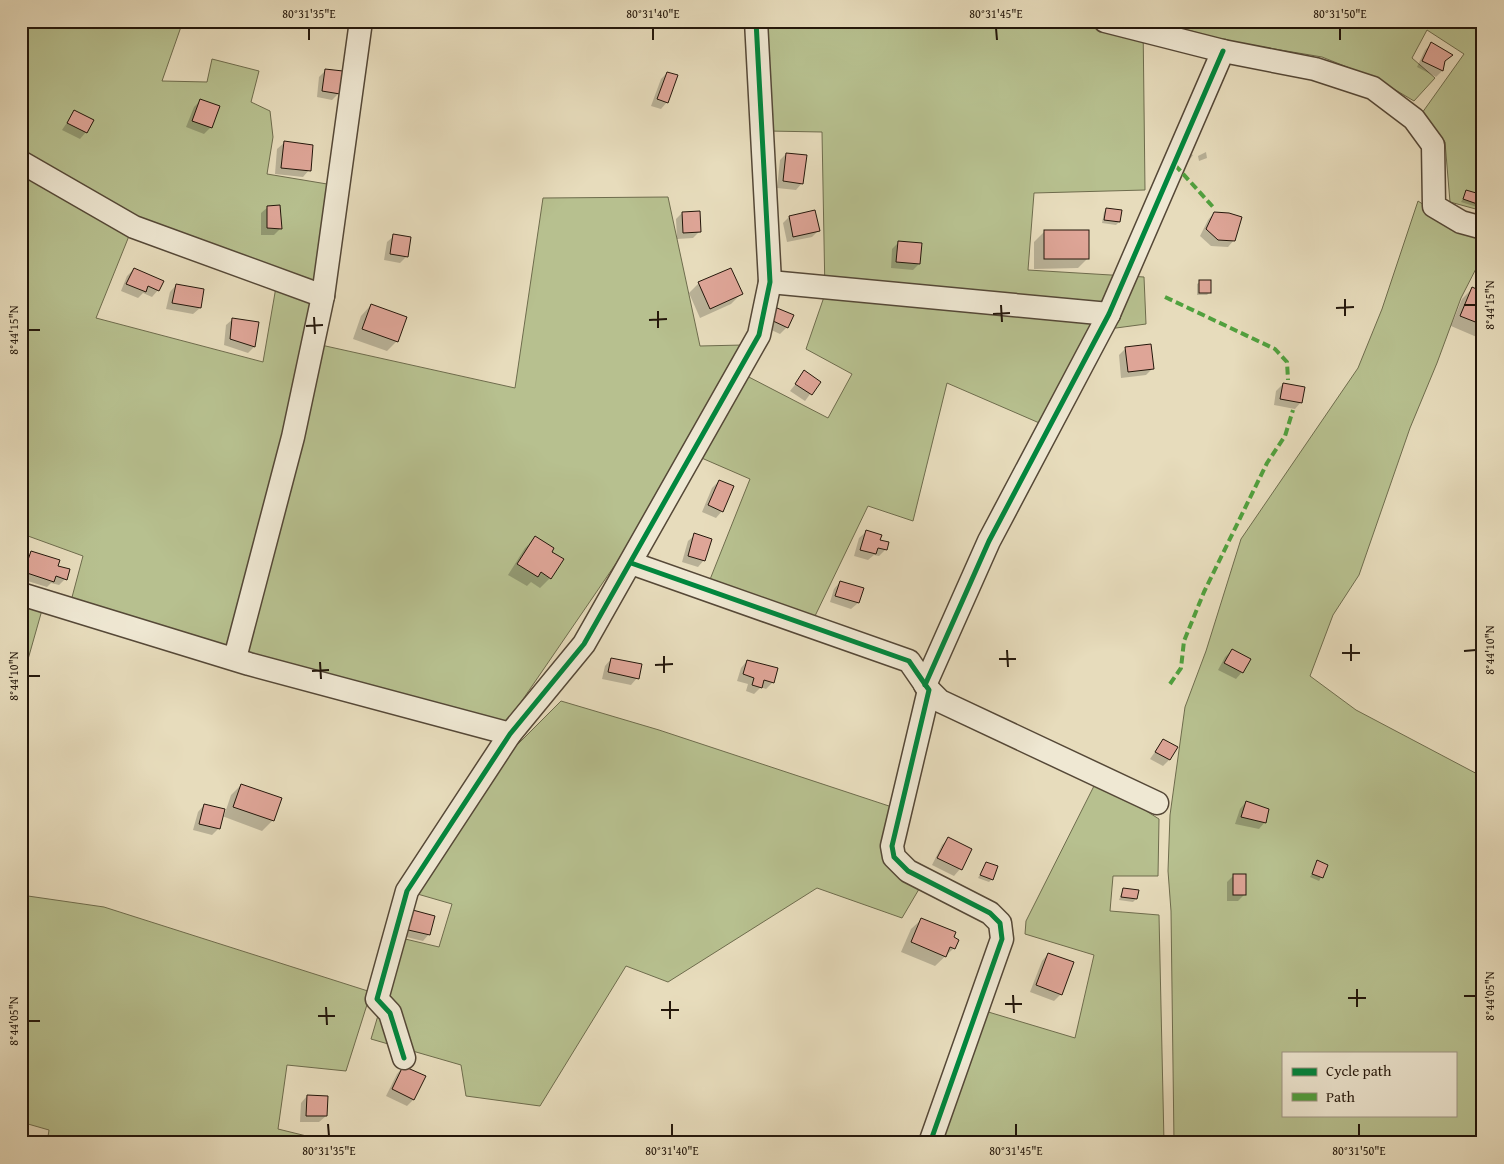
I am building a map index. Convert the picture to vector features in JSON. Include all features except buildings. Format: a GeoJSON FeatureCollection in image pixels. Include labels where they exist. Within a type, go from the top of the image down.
{"type":"FeatureCollection","features":[{"type":"Feature","properties":{"kind":"street"},"geometry":{"type":"LineString","coordinates":[[235,658],[293,437],[323,296],[361,21]]}},
{"type":"Feature","properties":{"kind":"street"},"geometry":{"type":"LineString","coordinates":[[404,1058],[390,1013],[377,999],[408,891],[510,734],[584,644],[760,335],[770,282],[756,21]]}},
{"type":"Feature","properties":{"kind":"street"},"geometry":{"type":"LineString","coordinates":[[1105,21],[1223,51],[1315,69],[1373,88],[1414,119],[1433,145],[1434,206],[1461,222],[1483,228]]}},
{"type":"Feature","properties":{"kind":"street"},"geometry":{"type":"LineString","coordinates":[[930,1143],[1002,938],[1000,923],[990,913],[908,871],[894,857],[892,846],[927,688],[989,541],[1109,314],[1223,51]]}},
{"type":"Feature","properties":{"kind":"street"},"geometry":{"type":"LineString","coordinates":[[21,162],[134,227],[323,296]]}},
{"type":"Feature","properties":{"kind":"street"},"geometry":{"type":"LineString","coordinates":[[770,282],[1109,314]]}},
{"type":"Feature","properties":{"kind":"street"},"geometry":{"type":"LineString","coordinates":[[631,562],[909,661],[927,688],[940,701],[1157,803]]}},
{"type":"Feature","properties":{"kind":"street"},"geometry":{"type":"LineString","coordinates":[[21,594],[235,658],[249,664],[510,734]]}},
{"type":"Feature","properties":{"kind":"green space"},"geometry":{"type":"Polygon","coordinates":[[[26,21],[183,21],[162,81],[207,82],[212,59],[259,71],[251,102],[270,111],[273,137],[267,174],[327,184],[314,283],[140,220],[21,152],[21,41],[26,21]]]}},
{"type":"Feature","properties":{"kind":"green space"},"geometry":{"type":"Polygon","coordinates":[[[765,21],[1143,21],[1145,190],[1034,193],[1028,270],[1144,277],[1146,324],[1116,328],[1096,327],[1044,425],[947,383],[913,521],[868,506],[815,616],[709,582],[750,479],[697,456],[743,374],[828,418],[852,374],[806,349],[825,294],[822,132],[768,131],[765,21]]]}},
{"type":"Feature","properties":{"kind":"green space"},"geometry":{"type":"Polygon","coordinates":[[[1156,21],[1483,21],[1483,211],[1450,202],[1445,142],[1422,113],[1464,54],[1427,30],[1412,58],[1435,78],[1414,101],[1377,79],[1322,57],[1227,41],[1156,21]]]}},
{"type":"Feature","properties":{"kind":"green space"},"geometry":{"type":"Polygon","coordinates":[[[21,174],[129,236],[96,318],[263,362],[276,287],[316,301],[229,649],[71,601],[83,556],[28,536],[21,553],[21,174]]]}},
{"type":"Feature","properties":{"kind":"green space"},"geometry":{"type":"Polygon","coordinates":[[[668,197],[700,346],[743,345],[617,562],[506,724],[247,654],[321,345],[515,388],[543,198],[668,197]]]}},
{"type":"Feature","properties":{"kind":"green space"},"geometry":{"type":"Polygon","coordinates":[[[1418,201],[1448,221],[1483,233],[1483,255],[1461,298],[1410,428],[1359,575],[1333,615],[1310,676],[1356,710],[1483,777],[1483,1143],[1174,1143],[1171,911],[1168,871],[1170,815],[1185,707],[1206,651],[1241,539],[1358,368],[1382,309],[1418,201]]]}},
{"type":"Feature","properties":{"kind":"green space"},"geometry":{"type":"Polygon","coordinates":[[[21,604],[42,610],[21,684],[21,604]]]}},
{"type":"Feature","properties":{"kind":"green space"},"geometry":{"type":"Polygon","coordinates":[[[561,701],[659,730],[895,808],[887,846],[922,884],[902,918],[817,888],[668,982],[626,966],[540,1106],[466,1096],[461,1065],[371,1039],[401,938],[439,947],[452,904],[414,893],[505,757],[561,701]]]}},
{"type":"Feature","properties":{"kind":"green space"},"geometry":{"type":"Polygon","coordinates":[[[1097,780],[1159,819],[1158,876],[1113,876],[1110,911],[1159,915],[1164,1143],[937,1143],[985,1011],[1075,1038],[1094,955],[1025,934],[1026,921],[1097,780]]]}},
{"type":"Feature","properties":{"kind":"green space"},"geometry":{"type":"Polygon","coordinates":[[[21,895],[104,907],[371,992],[346,1071],[287,1065],[278,1129],[335,1143],[47,1143],[49,1130],[21,1122],[21,895]]]}},
{"type":"Feature","properties":{"kind":"marked path"},"geometry":{"type":"LineString","coordinates":[[1175,165],[1214,208]]}},
{"type":"Feature","properties":{"kind":"marked path"},"geometry":{"type":"LineString","coordinates":[[1165,297],[1275,349],[1287,362],[1288,380]]}},
{"type":"Feature","properties":{"kind":"marked path"},"geometry":{"type":"LineString","coordinates":[[1170,684],[1181,668],[1184,641],[1204,592],[1267,463],[1285,436],[1293,410]]}},
{"type":"Feature","properties":{"kind":"cycle path"},"geometry":{"type":"LineString","coordinates":[[404,1058],[390,1013],[377,999],[407,891],[510,734],[584,644],[759,335],[770,282],[756,21]]}},
{"type":"Feature","properties":{"kind":"cycle path"},"geometry":{"type":"LineString","coordinates":[[925,685],[989,541],[1109,314],[1223,51]]}},
{"type":"Feature","properties":{"kind":"cycle path"},"geometry":{"type":"LineString","coordinates":[[631,563],[909,661],[929,690],[892,846],[894,857],[908,871],[990,913],[1000,923],[1002,939],[930,1143]]}}]}
